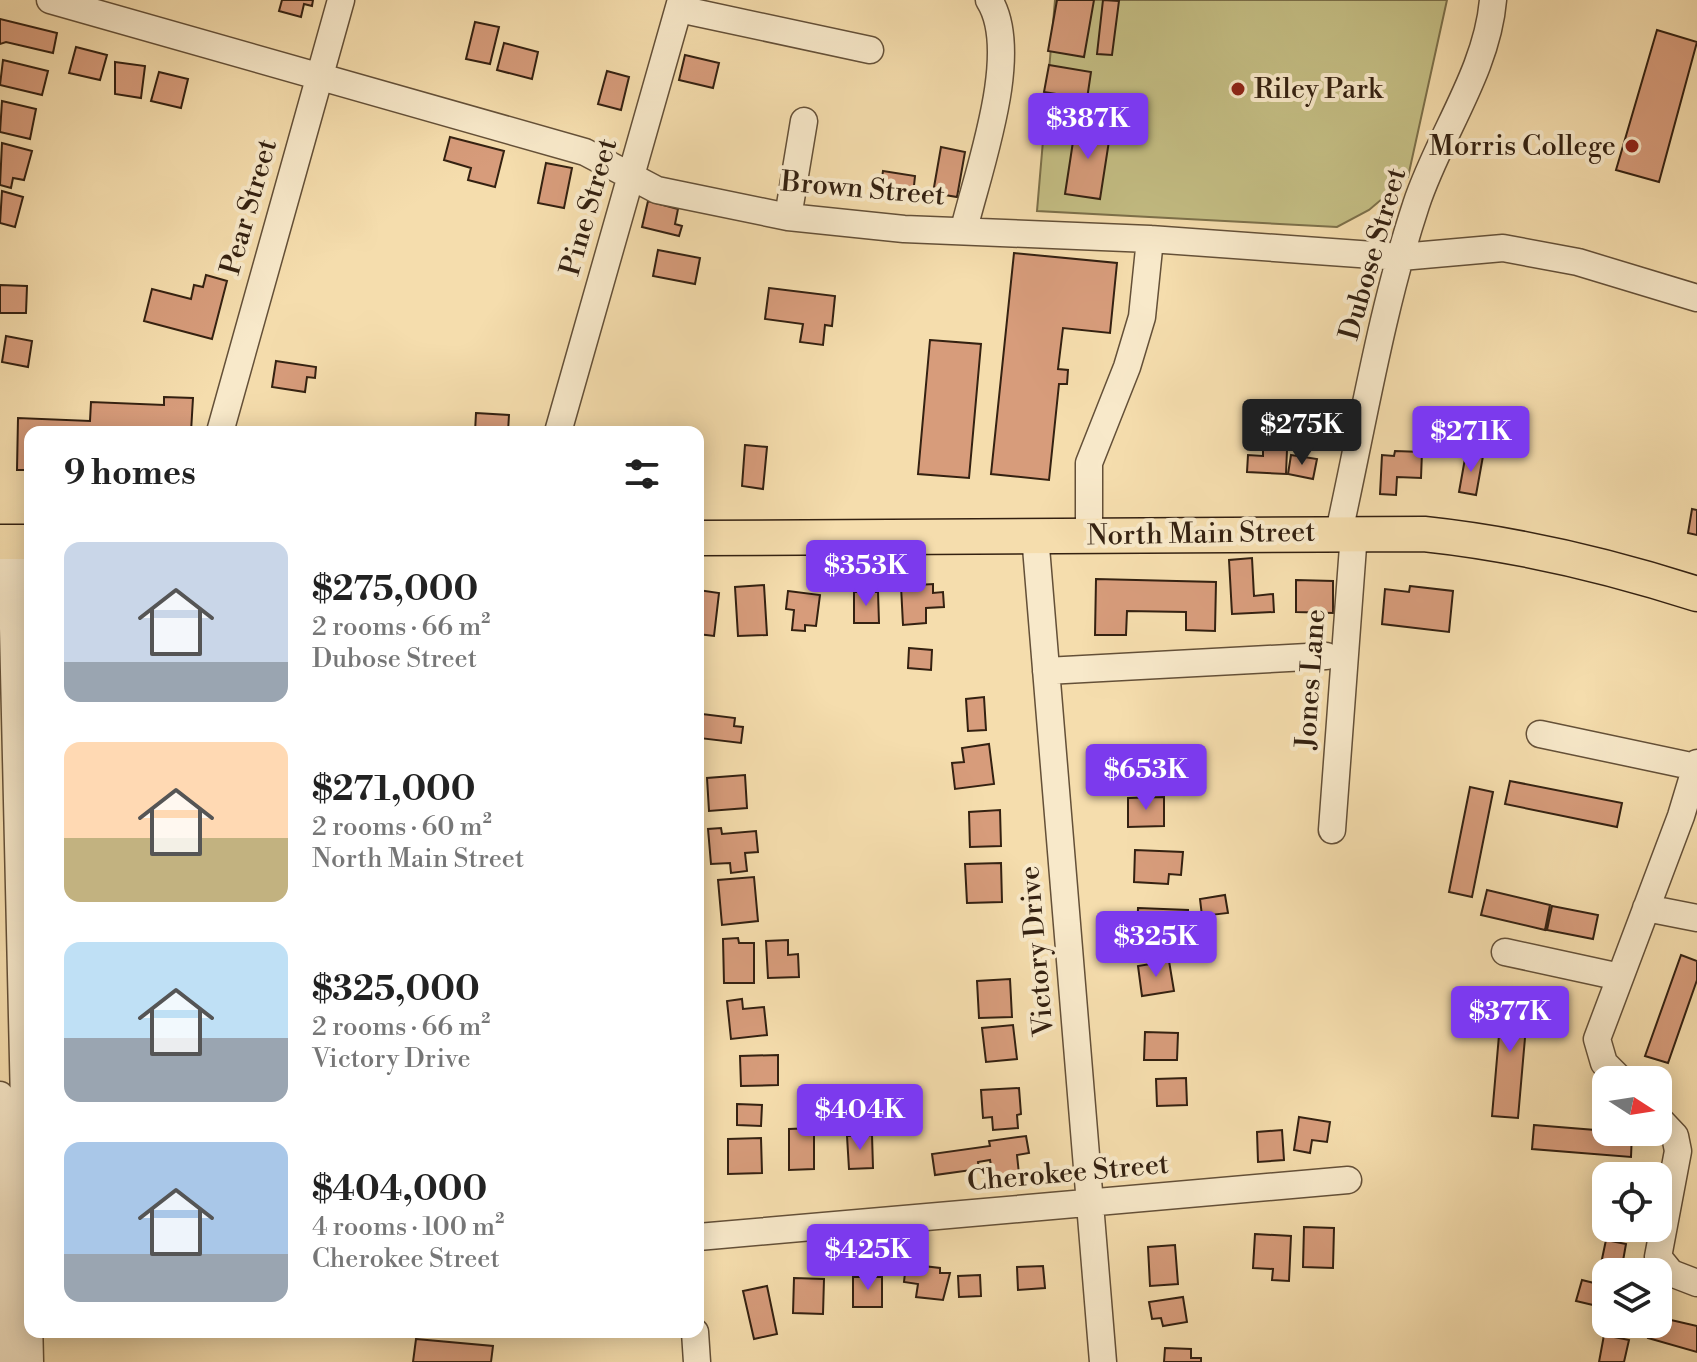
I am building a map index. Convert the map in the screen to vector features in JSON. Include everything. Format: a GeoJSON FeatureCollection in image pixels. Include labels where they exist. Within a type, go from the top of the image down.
{"type":"FeatureCollection","features":[{"type":"Feature","properties":{"kind":"main road","name":"North Main Street"},"geometry":{"type":"LineString","coordinates":[[704,538],[1346,532],[1424,534],[1502,542],[1569,557],[1697,594]]}},
{"type":"Feature","properties":{"kind":"street","name":"Brown Street"},"geometry":{"type":"LineString","coordinates":[[50,0],[585,152],[657,190],[788,217],[904,229],[964,229],[1150,239],[1401,257],[1518,249],[1578,262],[1697,298]]}},
{"type":"Feature","properties":{"kind":"street","name":"Pear Street"},"geometry":{"type":"LineString","coordinates":[[222,426],[341,0]]}},
{"type":"Feature","properties":{"kind":"street"},"geometry":{"type":"LineString","coordinates":[[964,229],[1003,66],[999,23],[989,0]]}},
{"type":"Feature","properties":{"kind":"street","name":"Dubose Street"},"geometry":{"type":"LineString","coordinates":[[1346,532],[1401,257],[1433,158],[1478,61],[1493,0]]}},
{"type":"Feature","properties":{"kind":"street"},"geometry":{"type":"LineString","coordinates":[[680,5],[870,50]]}},
{"type":"Feature","properties":{"kind":"street","name":"Pine Street"},"geometry":{"type":"LineString","coordinates":[[560,426],[680,5]]}},
{"type":"Feature","properties":{"kind":"street"},"geometry":{"type":"LineString","coordinates":[[788,217],[804,121]]}},
{"type":"Feature","properties":{"kind":"street"},"geometry":{"type":"LineString","coordinates":[[1089,535],[1089,463],[1127,367],[1142,317],[1150,239]]}},
{"type":"Feature","properties":{"kind":"street","name":"Jones Lane"},"geometry":{"type":"LineString","coordinates":[[1332,830],[1346,532]]}},
{"type":"Feature","properties":{"kind":"street","name":"Victory Drive"},"geometry":{"type":"LineString","coordinates":[[1035,535],[1103,1362]]}},
{"type":"Feature","properties":{"kind":"street"},"geometry":{"type":"LineString","coordinates":[[14,542],[24,946]]}},
{"type":"Feature","properties":{"kind":"street"},"geometry":{"type":"LineString","coordinates":[[1046,671],[1326,656]]}},
{"type":"Feature","properties":{"kind":"street"},"geometry":{"type":"LineString","coordinates":[[1540,734],[1696,765],[1597,1039],[1607,1066]]}},
{"type":"Feature","properties":{"kind":"street"},"geometry":{"type":"LineString","coordinates":[[1646,908],[1697,918]]}},
{"type":"Feature","properties":{"kind":"street"},"geometry":{"type":"LineString","coordinates":[[1505,952],[1620,977]]}},
{"type":"Feature","properties":{"kind":"street"},"geometry":{"type":"LineString","coordinates":[[4,1362],[24,1052]]}},
{"type":"Feature","properties":{"kind":"street"},"geometry":{"type":"LineString","coordinates":[[0,1095],[1,1152],[14,1176],[24,1292]]}},
{"type":"Feature","properties":{"kind":"street"},"geometry":{"type":"LineString","coordinates":[[1672,1133],[1678,1151],[1658,1257],[1671,1273],[1697,1283]]}},
{"type":"Feature","properties":{"kind":"street","name":"Cherokee Street"},"geometry":{"type":"LineString","coordinates":[[704,1236],[1348,1180]]}},
{"type":"Feature","properties":{"kind":"street"},"geometry":{"type":"LineString","coordinates":[[28,1338],[30,1362]]}},
{"type":"Feature","properties":{"kind":"street"},"geometry":{"type":"LineString","coordinates":[[695,1338],[697,1362]]}},
{"type":"Feature","properties":{"kind":"shaded area","name":"Riley Park"},"geometry":{"type":"Polygon","coordinates":[[[1055,0],[1447,0],[1408,177],[1369,210],[1337,227],[1037,211],[1055,0]]]}},
{"type":"Feature","properties":{"kind":"building"},"geometry":{"type":"Polygon","coordinates":[[[282,0],[313,0],[312,6],[304,4],[301,17],[279,11],[282,0]]]}},
{"type":"Feature","properties":{"kind":"building"},"geometry":{"type":"Polygon","coordinates":[[[1057,0],[1094,0],[1084,57],[1048,51],[1057,0]]]}},
{"type":"Feature","properties":{"kind":"building"},"geometry":{"type":"Polygon","coordinates":[[[1103,0],[1119,1],[1112,55],[1097,54],[1103,0]]]}},
{"type":"Feature","properties":{"kind":"building"},"geometry":{"type":"Polygon","coordinates":[[[0,19],[57,33],[53,53],[6,42],[0,44],[0,19]]]}},
{"type":"Feature","properties":{"kind":"building"},"geometry":{"type":"Polygon","coordinates":[[[475,22],[499,27],[490,64],[466,59],[475,22]]]}},
{"type":"Feature","properties":{"kind":"building"},"geometry":{"type":"Polygon","coordinates":[[[1657,30],[1697,42],[1659,182],[1616,170],[1657,30]]]}},
{"type":"Feature","properties":{"kind":"building"},"geometry":{"type":"Polygon","coordinates":[[[504,43],[538,52],[532,79],[497,70],[504,43]]]}},
{"type":"Feature","properties":{"kind":"building"},"geometry":{"type":"Polygon","coordinates":[[[76,47],[107,55],[100,80],[69,73],[76,47]]]}},
{"type":"Feature","properties":{"kind":"building"},"geometry":{"type":"Polygon","coordinates":[[[685,55],[719,63],[713,88],[679,80],[685,55]]]}},
{"type":"Feature","properties":{"kind":"building"},"geometry":{"type":"Polygon","coordinates":[[[3,60],[48,71],[42,95],[0,85],[3,60]]]}},
{"type":"Feature","properties":{"kind":"building"},"geometry":{"type":"Polygon","coordinates":[[[115,62],[145,66],[141,98],[115,94],[115,62]]]}},
{"type":"Feature","properties":{"kind":"building"},"geometry":{"type":"Polygon","coordinates":[[[1049,65],[1091,72],[1087,99],[1044,92],[1049,65]]]}},
{"type":"Feature","properties":{"kind":"building"},"geometry":{"type":"Polygon","coordinates":[[[607,71],[629,77],[621,110],[598,104],[607,71]]]}},
{"type":"Feature","properties":{"kind":"building"},"geometry":{"type":"Polygon","coordinates":[[[159,72],[188,79],[181,108],[151,101],[159,72]]]}},
{"type":"Feature","properties":{"kind":"building"},"geometry":{"type":"Polygon","coordinates":[[[2,101],[36,109],[30,139],[0,132],[2,101]]]}},
{"type":"Feature","properties":{"kind":"building"},"geometry":{"type":"Polygon","coordinates":[[[1076,122],[1111,128],[1100,199],[1065,194],[1076,122]]]}},
{"type":"Feature","properties":{"kind":"building"},"geometry":{"type":"Polygon","coordinates":[[[450,137],[504,151],[495,187],[468,180],[471,168],[444,160],[450,137]]]}},
{"type":"Feature","properties":{"kind":"building"},"geometry":{"type":"Polygon","coordinates":[[[2,143],[32,151],[24,180],[13,178],[11,188],[0,185],[2,143]]]}},
{"type":"Feature","properties":{"kind":"building"},"geometry":{"type":"Polygon","coordinates":[[[941,147],[965,152],[957,197],[933,193],[941,147]]]}},
{"type":"Feature","properties":{"kind":"building"},"geometry":{"type":"Polygon","coordinates":[[[546,163],[572,168],[564,208],[538,203],[546,163]]]}},
{"type":"Feature","properties":{"kind":"building"},"geometry":{"type":"Polygon","coordinates":[[[883,171],[915,176],[913,195],[880,190],[883,171]]]}},
{"type":"Feature","properties":{"kind":"building"},"geometry":{"type":"Polygon","coordinates":[[[2,191],[23,197],[15,227],[0,223],[2,191]]]}},
{"type":"Feature","properties":{"kind":"building"},"geometry":{"type":"Polygon","coordinates":[[[648,201],[678,209],[675,224],[682,226],[679,236],[642,227],[648,201]]]}},
{"type":"Feature","properties":{"kind":"building"},"geometry":{"type":"Polygon","coordinates":[[[658,250],[700,258],[695,284],[653,276],[658,250]]]}},
{"type":"Feature","properties":{"kind":"building"},"geometry":{"type":"Polygon","coordinates":[[[1014,253],[1117,263],[1110,333],[1063,328],[1058,369],[1068,370],[1067,384],[1059,384],[1049,480],[991,474],[1014,253]]]}},
{"type":"Feature","properties":{"kind":"building"},"geometry":{"type":"Polygon","coordinates":[[[206,275],[227,281],[212,339],[144,321],[152,289],[191,299],[194,285],[203,287],[206,275]]]}},
{"type":"Feature","properties":{"kind":"building"},"geometry":{"type":"Polygon","coordinates":[[[0,285],[27,286],[26,313],[0,313],[0,285]]]}},
{"type":"Feature","properties":{"kind":"building"},"geometry":{"type":"Polygon","coordinates":[[[769,288],[835,296],[832,326],[825,325],[823,345],[800,342],[803,324],[765,319],[769,288]]]}},
{"type":"Feature","properties":{"kind":"building"},"geometry":{"type":"Polygon","coordinates":[[[6,336],[32,341],[28,367],[2,362],[6,336]]]}},
{"type":"Feature","properties":{"kind":"building"},"geometry":{"type":"Polygon","coordinates":[[[930,340],[981,344],[969,478],[918,474],[930,340]]]}},
{"type":"Feature","properties":{"kind":"building"},"geometry":{"type":"Polygon","coordinates":[[[276,361],[316,367],[315,378],[307,377],[305,392],[272,387],[276,361]]]}},
{"type":"Feature","properties":{"kind":"building"},"geometry":{"type":"Polygon","coordinates":[[[164,397],[193,398],[191,426],[24,426],[24,470],[17,470],[18,418],[90,421],[91,402],[164,405],[164,397]]]}},
{"type":"Feature","properties":{"kind":"building"},"geometry":{"type":"Polygon","coordinates":[[[476,413],[509,415],[508,426],[475,426],[476,413]]]}},
{"type":"Feature","properties":{"kind":"building"},"geometry":{"type":"Polygon","coordinates":[[[745,445],[767,447],[763,489],[742,486],[745,445]]]}},
{"type":"Feature","properties":{"kind":"building"},"geometry":{"type":"Polygon","coordinates":[[[1263,449],[1287,450],[1286,474],[1247,472],[1248,455],[1263,456],[1263,449]]]}},
{"type":"Feature","properties":{"kind":"building"},"geometry":{"type":"Polygon","coordinates":[[[1395,451],[1422,452],[1421,478],[1397,477],[1396,495],[1380,494],[1382,455],[1394,456],[1395,451]]]}},
{"type":"Feature","properties":{"kind":"building"},"geometry":{"type":"Polygon","coordinates":[[[1466,453],[1483,456],[1476,495],[1459,492],[1466,453]]]}},
{"type":"Feature","properties":{"kind":"building"},"geometry":{"type":"Polygon","coordinates":[[[1291,455],[1317,459],[1313,479],[1288,474],[1291,455]]]}},
{"type":"Feature","properties":{"kind":"building"},"geometry":{"type":"Polygon","coordinates":[[[1692,509],[1697,510],[1697,535],[1688,533],[1692,509]]]}},
{"type":"Feature","properties":{"kind":"building"},"geometry":{"type":"Polygon","coordinates":[[[1252,558],[1254,596],[1273,594],[1274,612],[1232,614],[1229,560],[1252,558]]]}},
{"type":"Feature","properties":{"kind":"building"},"geometry":{"type":"Polygon","coordinates":[[[1096,579],[1216,582],[1215,631],[1186,630],[1186,612],[1127,611],[1126,635],[1095,635],[1096,579]]]}},
{"type":"Feature","properties":{"kind":"building"},"geometry":{"type":"Polygon","coordinates":[[[1296,580],[1333,581],[1333,613],[1296,612],[1296,580]]]}},
{"type":"Feature","properties":{"kind":"building"},"geometry":{"type":"Polygon","coordinates":[[[933,584],[933,593],[943,592],[944,607],[926,608],[926,623],[903,625],[901,586],[933,584]]]}},
{"type":"Feature","properties":{"kind":"building"},"geometry":{"type":"Polygon","coordinates":[[[764,585],[767,635],[738,636],[735,587],[764,585]]]}},
{"type":"Feature","properties":{"kind":"building"},"geometry":{"type":"Polygon","coordinates":[[[1410,586],[1453,591],[1449,632],[1382,624],[1385,589],[1409,592],[1410,586]]]}},
{"type":"Feature","properties":{"kind":"building"},"geometry":{"type":"Polygon","coordinates":[[[704,591],[719,593],[714,636],[704,635],[704,591]]]}},
{"type":"Feature","properties":{"kind":"building"},"geometry":{"type":"Polygon","coordinates":[[[788,591],[820,595],[816,626],[805,625],[805,631],[792,630],[794,610],[786,609],[788,591]]]}},
{"type":"Feature","properties":{"kind":"building"},"geometry":{"type":"Polygon","coordinates":[[[854,592],[878,592],[879,623],[854,623],[854,592]]]}},
{"type":"Feature","properties":{"kind":"building"},"geometry":{"type":"Polygon","coordinates":[[[909,648],[932,650],[931,670],[908,668],[909,648]]]}},
{"type":"Feature","properties":{"kind":"building"},"geometry":{"type":"Polygon","coordinates":[[[984,697],[986,730],[968,731],[966,699],[984,697]]]}},
{"type":"Feature","properties":{"kind":"building"},"geometry":{"type":"Polygon","coordinates":[[[704,714],[735,718],[734,726],[743,727],[741,743],[704,739],[704,714]]]}},
{"type":"Feature","properties":{"kind":"building"},"geometry":{"type":"Polygon","coordinates":[[[989,744],[994,784],[955,789],[952,763],[964,762],[962,748],[989,744]]]}},
{"type":"Feature","properties":{"kind":"building"},"geometry":{"type":"Polygon","coordinates":[[[745,775],[747,808],[709,811],[707,778],[745,775]]]}},
{"type":"Feature","properties":{"kind":"building"},"geometry":{"type":"Polygon","coordinates":[[[1510,781],[1622,803],[1617,827],[1505,804],[1510,781]]]}},
{"type":"Feature","properties":{"kind":"building"},"geometry":{"type":"Polygon","coordinates":[[[1470,787],[1493,792],[1472,897],[1449,892],[1470,787]]]}},
{"type":"Feature","properties":{"kind":"building"},"geometry":{"type":"Polygon","coordinates":[[[1164,797],[1164,826],[1128,827],[1128,798],[1164,797]]]}},
{"type":"Feature","properties":{"kind":"building"},"geometry":{"type":"Polygon","coordinates":[[[1000,810],[1001,846],[970,847],[969,812],[1000,810]]]}},
{"type":"Feature","properties":{"kind":"building"},"geometry":{"type":"Polygon","coordinates":[[[721,828],[722,834],[756,831],[758,852],[745,853],[747,871],[731,873],[730,863],[711,864],[708,829],[721,828]]]}},
{"type":"Feature","properties":{"kind":"building"},"geometry":{"type":"Polygon","coordinates":[[[1135,850],[1183,852],[1181,875],[1169,874],[1168,884],[1134,882],[1135,850]]]}},
{"type":"Feature","properties":{"kind":"building"},"geometry":{"type":"Polygon","coordinates":[[[1001,863],[1002,902],[967,903],[965,864],[1001,863]]]}},
{"type":"Feature","properties":{"kind":"building"},"geometry":{"type":"Polygon","coordinates":[[[754,877],[758,921],[722,925],[718,880],[754,877]]]}},
{"type":"Feature","properties":{"kind":"building"},"geometry":{"type":"Polygon","coordinates":[[[1487,890],[1550,905],[1545,930],[1481,915],[1487,890]]]}},
{"type":"Feature","properties":{"kind":"building"},"geometry":{"type":"Polygon","coordinates":[[[1225,895],[1228,913],[1202,916],[1200,899],[1225,895]]]}},
{"type":"Feature","properties":{"kind":"building"},"geometry":{"type":"Polygon","coordinates":[[[1552,906],[1598,915],[1593,939],[1547,930],[1552,906]]]}},
{"type":"Feature","properties":{"kind":"building"},"geometry":{"type":"Polygon","coordinates":[[[1138,908],[1188,910],[1188,922],[1181,921],[1181,940],[1137,939],[1138,908]]]}},
{"type":"Feature","properties":{"kind":"building"},"geometry":{"type":"Polygon","coordinates":[[[738,938],[739,943],[754,943],[754,983],[724,983],[723,939],[738,938]]]}},
{"type":"Feature","properties":{"kind":"building"},"geometry":{"type":"Polygon","coordinates":[[[788,940],[788,955],[798,954],[799,977],[768,978],[766,941],[788,940]]]}},
{"type":"Feature","properties":{"kind":"building"},"geometry":{"type":"Polygon","coordinates":[[[1681,955],[1697,961],[1697,980],[1668,1063],[1645,1056],[1681,955]]]}},
{"type":"Feature","properties":{"kind":"building"},"geometry":{"type":"Polygon","coordinates":[[[1169,961],[1174,991],[1142,996],[1138,966],[1169,961]]]}},
{"type":"Feature","properties":{"kind":"building"},"geometry":{"type":"Polygon","coordinates":[[[1010,979],[1012,1017],[979,1018],[977,981],[1010,979]]]}},
{"type":"Feature","properties":{"kind":"building"},"geometry":{"type":"Polygon","coordinates":[[[1503,989],[1529,992],[1518,1118],[1492,1116],[1503,989]]]}},
{"type":"Feature","properties":{"kind":"building"},"geometry":{"type":"Polygon","coordinates":[[[742,999],[743,1009],[764,1007],[767,1035],[731,1039],[727,1001],[742,999]]]}},
{"type":"Feature","properties":{"kind":"building"},"geometry":{"type":"Polygon","coordinates":[[[1013,1025],[1017,1059],[986,1062],[982,1028],[1013,1025]]]}},
{"type":"Feature","properties":{"kind":"building"},"geometry":{"type":"Polygon","coordinates":[[[1145,1032],[1178,1033],[1177,1060],[1144,1060],[1145,1032]]]}},
{"type":"Feature","properties":{"kind":"building"},"geometry":{"type":"Polygon","coordinates":[[[778,1055],[778,1085],[741,1086],[740,1056],[778,1055]]]}},
{"type":"Feature","properties":{"kind":"building"},"geometry":{"type":"Polygon","coordinates":[[[1186,1078],[1187,1105],[1157,1106],[1156,1079],[1186,1078]]]}},
{"type":"Feature","properties":{"kind":"building"},"geometry":{"type":"Polygon","coordinates":[[[1019,1088],[1021,1114],[1017,1115],[1018,1128],[993,1130],[992,1117],[983,1118],[981,1090],[1019,1088]]]}},
{"type":"Feature","properties":{"kind":"building"},"geometry":{"type":"Polygon","coordinates":[[[737,1104],[762,1105],[761,1126],[737,1125],[737,1104]]]}},
{"type":"Feature","properties":{"kind":"building"},"geometry":{"type":"Polygon","coordinates":[[[1299,1117],[1330,1122],[1327,1142],[1312,1140],[1310,1153],[1294,1150],[1299,1117]]]}},
{"type":"Feature","properties":{"kind":"building"},"geometry":{"type":"Polygon","coordinates":[[[1534,1125],[1592,1130],[1592,1146],[1631,1146],[1631,1157],[1532,1149],[1534,1125]]]}},
{"type":"Feature","properties":{"kind":"building"},"geometry":{"type":"Polygon","coordinates":[[[814,1128],[814,1169],[789,1170],[789,1129],[814,1128]]]}},
{"type":"Feature","properties":{"kind":"building"},"geometry":{"type":"Polygon","coordinates":[[[1282,1130],[1284,1160],[1258,1162],[1257,1132],[1282,1130]]]}},
{"type":"Feature","properties":{"kind":"building"},"geometry":{"type":"Polygon","coordinates":[[[872,1135],[873,1168],[849,1169],[847,1136],[872,1135]]]}},
{"type":"Feature","properties":{"kind":"building"},"geometry":{"type":"Polygon","coordinates":[[[1026,1136],[1029,1153],[1017,1155],[1019,1174],[993,1177],[990,1160],[978,1162],[979,1169],[935,1175],[932,1154],[990,1146],[989,1141],[1026,1136]]]}},
{"type":"Feature","properties":{"kind":"building"},"geometry":{"type":"Polygon","coordinates":[[[761,1138],[762,1173],[728,1174],[728,1139],[761,1138]]]}},
{"type":"Feature","properties":{"kind":"building"},"geometry":{"type":"Polygon","coordinates":[[[1304,1227],[1334,1228],[1333,1268],[1303,1267],[1304,1227]]]}},
{"type":"Feature","properties":{"kind":"building"},"geometry":{"type":"Polygon","coordinates":[[[1255,1234],[1291,1236],[1289,1281],[1272,1280],[1273,1269],[1253,1268],[1255,1234]]]}},
{"type":"Feature","properties":{"kind":"building"},"geometry":{"type":"Polygon","coordinates":[[[1606,1242],[1626,1244],[1624,1258],[1602,1258],[1606,1242]]]}},
{"type":"Feature","properties":{"kind":"building"},"geometry":{"type":"Polygon","coordinates":[[[1175,1245],[1178,1284],[1150,1286],[1148,1247],[1175,1245]]]}},
{"type":"Feature","properties":{"kind":"building"},"geometry":{"type":"Polygon","coordinates":[[[906,1264],[940,1268],[940,1273],[950,1273],[943,1300],[916,1297],[918,1284],[904,1282],[906,1264]]]}},
{"type":"Feature","properties":{"kind":"building"},"geometry":{"type":"Polygon","coordinates":[[[1043,1266],[1045,1288],[1018,1290],[1017,1267],[1043,1266]]]}},
{"type":"Feature","properties":{"kind":"building"},"geometry":{"type":"Polygon","coordinates":[[[980,1275],[981,1296],[959,1297],[958,1276],[980,1275]]]}},
{"type":"Feature","properties":{"kind":"building"},"geometry":{"type":"Polygon","coordinates":[[[853,1277],[882,1277],[882,1307],[853,1307],[853,1277]]]}},
{"type":"Feature","properties":{"kind":"building"},"geometry":{"type":"Polygon","coordinates":[[[794,1278],[824,1279],[823,1314],[793,1313],[794,1278]]]}},
{"type":"Feature","properties":{"kind":"building"},"geometry":{"type":"Polygon","coordinates":[[[1582,1280],[1592,1282],[1592,1305],[1576,1301],[1582,1280]]]}},
{"type":"Feature","properties":{"kind":"building"},"geometry":{"type":"Polygon","coordinates":[[[767,1286],[777,1334],[754,1339],[743,1291],[767,1286]]]}},
{"type":"Feature","properties":{"kind":"building"},"geometry":{"type":"Polygon","coordinates":[[[1183,1297],[1187,1322],[1163,1326],[1161,1318],[1152,1319],[1149,1302],[1183,1297]]]}},
{"type":"Feature","properties":{"kind":"building"},"geometry":{"type":"Polygon","coordinates":[[[1672,1320],[1697,1326],[1697,1352],[1648,1338],[1672,1338],[1672,1320]]]}},
{"type":"Feature","properties":{"kind":"building"},"geometry":{"type":"Polygon","coordinates":[[[1603,1338],[1629,1340],[1624,1362],[1599,1362],[1603,1338]]]}},
{"type":"Feature","properties":{"kind":"building"},"geometry":{"type":"Polygon","coordinates":[[[416,1339],[493,1346],[491,1362],[413,1362],[416,1339]]]}},
{"type":"Feature","properties":{"kind":"building"},"geometry":{"type":"Polygon","coordinates":[[[1165,1348],[1191,1349],[1191,1358],[1201,1358],[1201,1362],[1164,1362],[1165,1348]]]}},
{"type":"Feature","properties":{"kind":"place","name":"Riley Park"},"geometry":{"type":"Point","coordinates":[1238,89]}},
{"type":"Feature","properties":{"kind":"place","name":"Morris College"},"geometry":{"type":"Point","coordinates":[1632,146]}}]}
